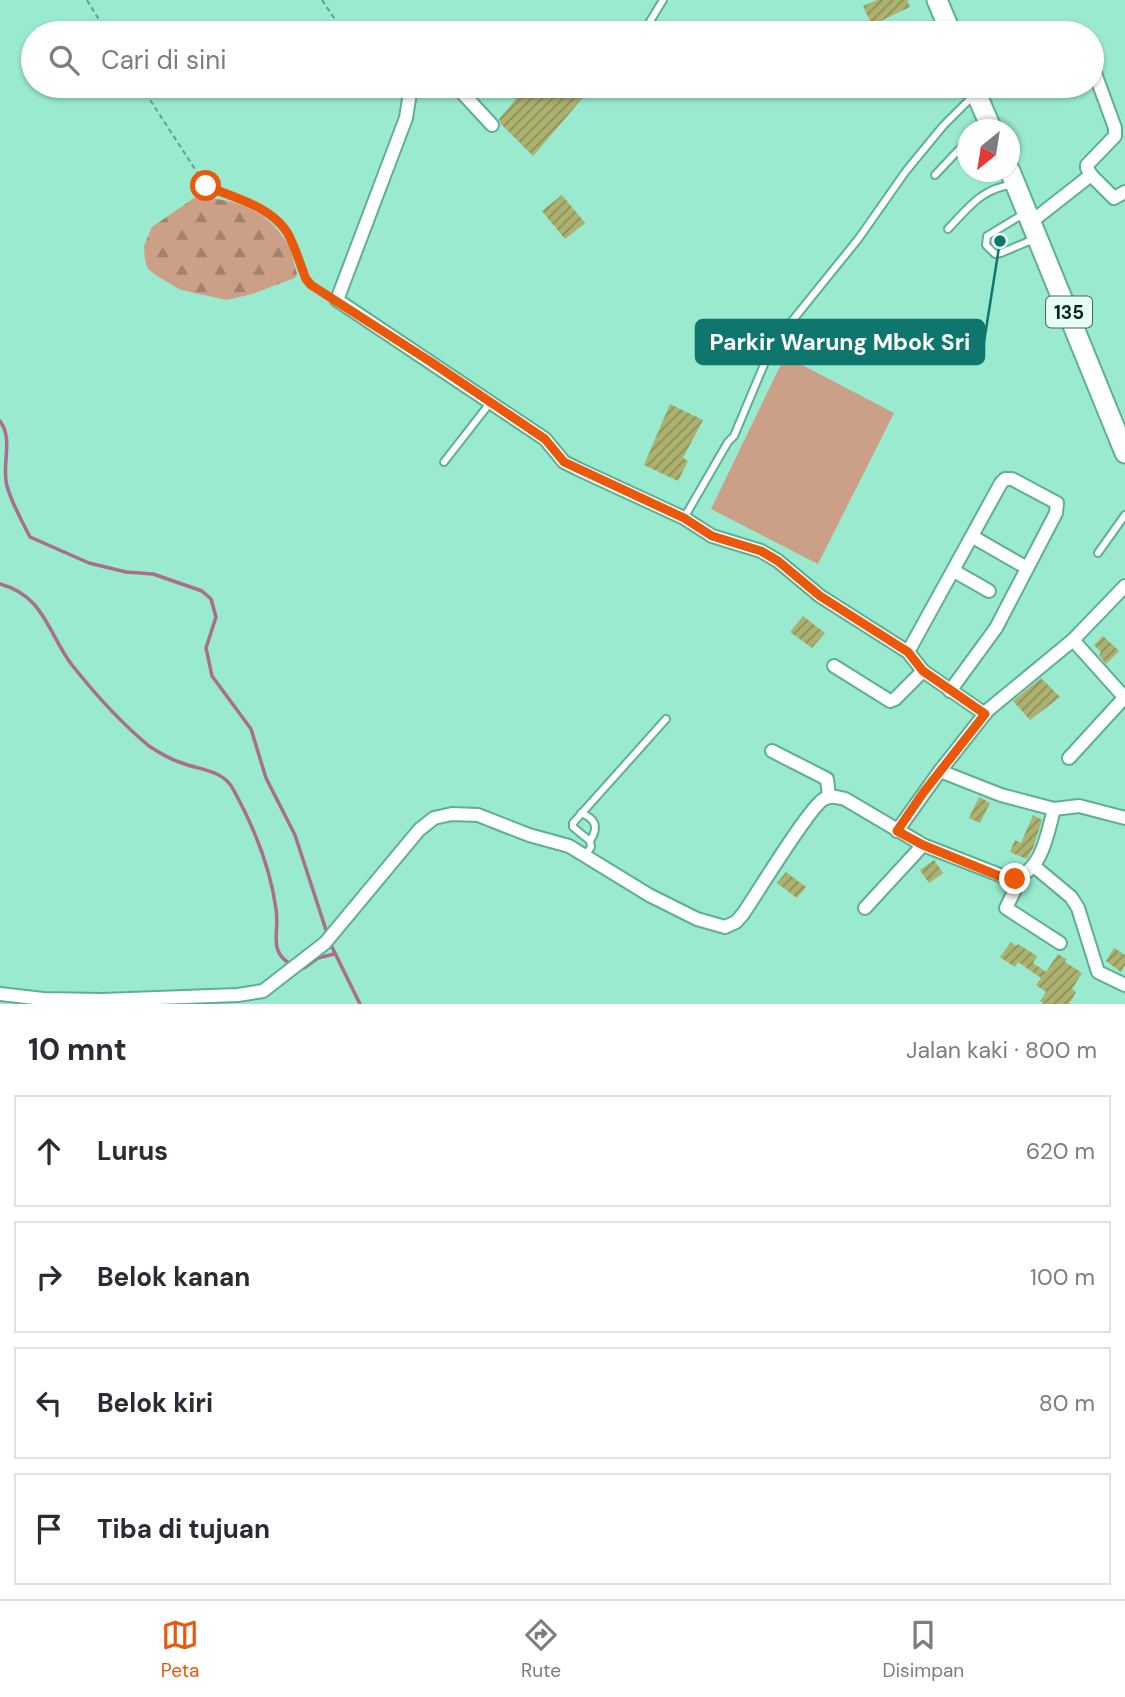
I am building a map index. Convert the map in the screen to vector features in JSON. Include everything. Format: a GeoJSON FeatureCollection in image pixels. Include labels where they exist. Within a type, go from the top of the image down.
{"type":"FeatureCollection","features":[{"type":"Feature","properties":{"kind":"main road"},"geometry":{"type":"LineString","coordinates":[[936,0],[946,21]]}},
{"type":"Feature","properties":{"kind":"main road"},"geometry":{"type":"LineString","coordinates":[[977,98],[985,119]]}},
{"type":"Feature","properties":{"kind":"main road","name":"135"},"geometry":{"type":"LineString","coordinates":[[1014,182],[1120,422],[1125,453]]}},
{"type":"Feature","properties":{"kind":"street"},"geometry":{"type":"LineString","coordinates":[[409,98],[406,118],[337,300],[545,439],[564,462],[684,518],[712,536],[761,551],[778,561],[820,596],[908,652],[923,671],[985,714]]}},
{"type":"Feature","properties":{"kind":"street"},"geometry":{"type":"LineString","coordinates":[[467,98],[492,125]]}},
{"type":"Feature","properties":{"kind":"street"},"geometry":{"type":"LineString","coordinates":[[1103,98],[1115,132],[1113,139],[1087,168],[1114,198],[1125,192]]}},
{"type":"Feature","properties":{"kind":"street"},"geometry":{"type":"LineString","coordinates":[[1032,224],[1091,175]]}},
{"type":"Feature","properties":{"kind":"street"},"geometry":{"type":"LineString","coordinates":[[908,652],[1005,479],[1057,503],[1056,513],[996,628],[950,691]]}},
{"type":"Feature","properties":{"kind":"street"},"geometry":{"type":"LineString","coordinates":[[973,537],[1027,568]]}},
{"type":"Feature","properties":{"kind":"street"},"geometry":{"type":"LineString","coordinates":[[954,571],[989,591]]}},
{"type":"Feature","properties":{"kind":"street"},"geometry":{"type":"LineString","coordinates":[[897,831],[985,714],[1073,639],[1125,586]]}},
{"type":"Feature","properties":{"kind":"street"},"geometry":{"type":"LineString","coordinates":[[1069,758],[1125,698],[1073,639]]}},
{"type":"Feature","properties":{"kind":"street"},"geometry":{"type":"LineString","coordinates":[[834,667],[890,701],[923,671]]}},
{"type":"Feature","properties":{"kind":"street"},"geometry":{"type":"LineString","coordinates":[[772,751],[827,779],[830,797]]}},
{"type":"Feature","properties":{"kind":"street"},"geometry":{"type":"LineString","coordinates":[[940,771],[1001,795],[1054,809],[1079,806],[1125,818]]}},
{"type":"Feature","properties":{"kind":"street"},"geometry":{"type":"LineString","coordinates":[[0,994],[43,999],[103,1000],[238,995],[268,988],[335,932],[419,830],[440,815],[478,815],[539,839],[569,846],[649,895],[697,919],[725,927],[736,922],[743,914],[808,817],[820,801],[830,797],[845,799],[923,845],[1004,878],[1021,877]]}},
{"type":"Feature","properties":{"kind":"street"},"geometry":{"type":"LineString","coordinates":[[1054,809],[1035,867],[1021,877],[1006,908],[1060,943]]}},
{"type":"Feature","properties":{"kind":"street"},"geometry":{"type":"LineString","coordinates":[[865,908],[923,845]]}},
{"type":"Feature","properties":{"kind":"street"},"geometry":{"type":"LineString","coordinates":[[1035,867],[1071,897],[1078,908],[1098,972],[1125,985]]}},
{"type":"Feature","properties":{"kind":"lane"},"geometry":{"type":"LineString","coordinates":[[650,21],[663,0]]}},
{"type":"Feature","properties":{"kind":"lane"},"geometry":{"type":"LineString","coordinates":[[684,518],[734,436],[768,355],[859,238],[906,171],[966,98]]}},
{"type":"Feature","properties":{"kind":"lane"},"geometry":{"type":"LineString","coordinates":[[934,175],[957,151]]}},
{"type":"Feature","properties":{"kind":"lane"},"geometry":{"type":"LineString","coordinates":[[948,229],[979,196],[1006,182]]}},
{"type":"Feature","properties":{"kind":"lane"},"geometry":{"type":"LineString","coordinates":[[1032,224],[1001,253],[995,254],[986,245],[987,236],[1032,224]]}},
{"type":"Feature","properties":{"kind":"lane"},"geometry":{"type":"LineString","coordinates":[[444,462],[490,403]]}},
{"type":"Feature","properties":{"kind":"lane"},"geometry":{"type":"LineString","coordinates":[[1098,553],[1125,515]]}},
{"type":"Feature","properties":{"kind":"lane"},"geometry":{"type":"LineString","coordinates":[[590,841],[573,827],[573,822],[666,719]]}},
{"type":"Feature","properties":{"kind":"lane"},"geometry":{"type":"LineString","coordinates":[[581,813],[591,817],[596,829],[586,855]]}},
{"type":"Feature","properties":{"kind":"path"},"geometry":{"type":"LineString","coordinates":[[87,0],[100,21]]}},
{"type":"Feature","properties":{"kind":"path"},"geometry":{"type":"LineString","coordinates":[[323,0],[336,21]]}},
{"type":"Feature","properties":{"kind":"path"},"geometry":{"type":"LineString","coordinates":[[149,98],[206,186],[260,208],[278,220],[288,233],[306,279],[311,285],[337,300]]}},
{"type":"Feature","properties":{"kind":"green space"},"geometry":{"type":"Polygon","coordinates":[[[194,198],[235,203],[269,221],[289,247],[297,274],[295,278],[227,300],[181,290],[148,269],[144,246],[152,227],[194,198]]]}},
{"type":"Feature","properties":{"kind":"green space"},"geometry":{"type":"Polygon","coordinates":[[[785,356],[894,413],[818,564],[711,509],[785,356]]]}},
{"type":"Feature","properties":{"kind":"building"},"geometry":{"type":"Polygon","coordinates":[[[877,0],[907,0],[910,7],[880,21],[870,21],[863,6],[877,0]]]}},
{"type":"Feature","properties":{"kind":"building"},"geometry":{"type":"Polygon","coordinates":[[[517,98],[583,98],[533,156],[499,119],[517,98]]]}},
{"type":"Feature","properties":{"kind":"building"},"geometry":{"type":"Polygon","coordinates":[[[562,195],[585,223],[565,239],[542,211],[562,195]]]}},
{"type":"Feature","properties":{"kind":"building"},"geometry":{"type":"Polygon","coordinates":[[[670,404],[703,420],[683,458],[688,461],[678,481],[644,465],[670,404]]]}},
{"type":"Feature","properties":{"kind":"building"},"geometry":{"type":"Polygon","coordinates":[[[803,616],[825,633],[812,648],[790,632],[803,616]]]}},
{"type":"Feature","properties":{"kind":"building"},"geometry":{"type":"Polygon","coordinates":[[[1103,636],[1119,651],[1106,664],[1099,655],[1101,652],[1094,645],[1103,636]]]}},
{"type":"Feature","properties":{"kind":"building"},"geometry":{"type":"Polygon","coordinates":[[[1041,678],[1060,697],[1030,720],[1013,701],[1041,678]]]}},
{"type":"Feature","properties":{"kind":"building"},"geometry":{"type":"Polygon","coordinates":[[[979,797],[990,803],[980,823],[969,818],[979,797]]]}},
{"type":"Feature","properties":{"kind":"building"},"geometry":{"type":"Polygon","coordinates":[[[1033,815],[1042,820],[1027,859],[1010,852],[1015,840],[1021,843],[1033,815]]]}},
{"type":"Feature","properties":{"kind":"building"},"geometry":{"type":"Polygon","coordinates":[[[934,860],[943,873],[929,883],[920,870],[934,860]]]}},
{"type":"Feature","properties":{"kind":"building"},"geometry":{"type":"Polygon","coordinates":[[[786,872],[806,887],[797,898],[777,883],[786,872]]]}},
{"type":"Feature","properties":{"kind":"building"},"geometry":{"type":"Polygon","coordinates":[[[1011,942],[1037,956],[1033,963],[1046,972],[1058,954],[1082,973],[1072,989],[1076,992],[1069,1004],[1044,1004],[1040,1001],[1046,992],[1036,985],[1041,978],[1018,962],[1015,967],[1000,957],[1011,942]]]}},
{"type":"Feature","properties":{"kind":"building"},"geometry":{"type":"Polygon","coordinates":[[[1114,948],[1125,955],[1125,965],[1121,972],[1106,961],[1114,948]]]}},
{"type":"Feature","properties":{"kind":"waterway"},"geometry":{"type":"LineString","coordinates":[[0,421],[7,444],[7,486],[30,537],[89,563],[126,572],[153,574],[202,591],[211,599],[216,617],[206,648],[212,676],[251,729],[266,778],[295,835],[328,936]]}},
{"type":"Feature","properties":{"kind":"waterway"},"geometry":{"type":"LineString","coordinates":[[0,584],[27,597],[44,617],[72,665],[138,737],[170,758],[217,774],[229,783],[260,847],[273,893],[277,918],[277,947],[284,960],[292,965]]}},
{"type":"Feature","properties":{"kind":"waterway"},"geometry":{"type":"LineString","coordinates":[[330,943],[360,1004]]}},
{"type":"Feature","properties":{"kind":"waterway"},"geometry":{"type":"LineString","coordinates":[[298,969],[318,958],[334,954]]}},
{"type":"Feature","properties":{"kind":"place","name":"Parkir Warung Mbok Sri"},"geometry":{"type":"Point","coordinates":[1000,241]}},
{"type":"Feature","properties":{"kind":"route"},"geometry":{"type":"LineString","coordinates":[[206,186],[260,208],[278,220],[288,233],[306,279],[311,285],[545,439],[564,462],[684,518],[712,536],[761,551],[778,561],[820,596],[908,652],[923,671],[985,714],[897,831],[923,845],[1004,878],[1015,879]]}}]}
